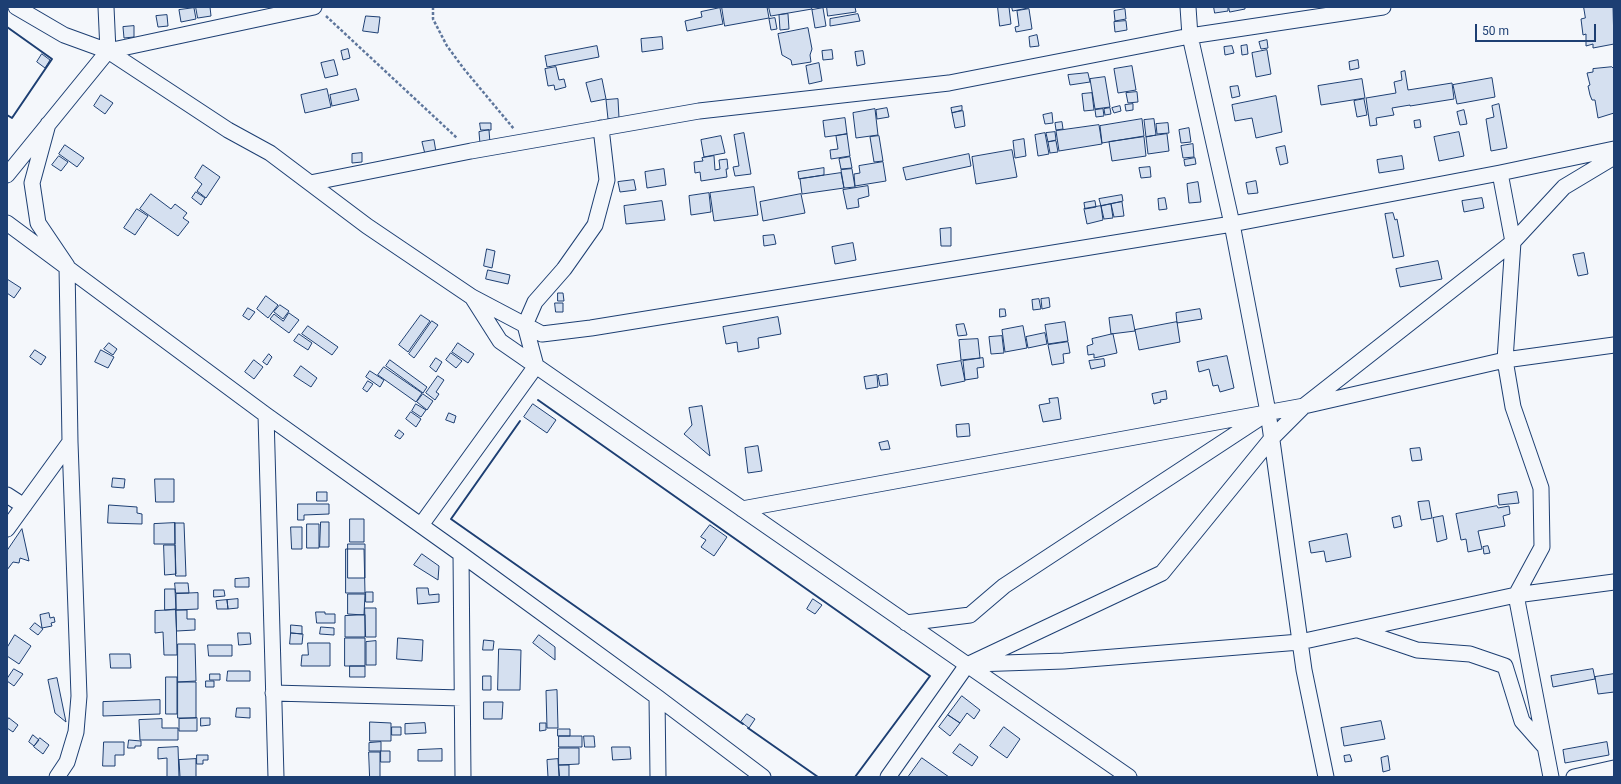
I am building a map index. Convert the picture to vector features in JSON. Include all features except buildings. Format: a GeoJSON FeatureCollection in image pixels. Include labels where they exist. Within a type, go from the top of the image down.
{"type":"FeatureCollection","features":[{"type":"Feature","properties":{"kind":"street"},"geometry":{"type":"LineString","coordinates":[[16,7],[64,35],[108,51],[228,130],[270,153],[367,226],[472,297],[542,334],[591,328],[1232,224],[1614,150]]}},
{"type":"Feature","properties":{"kind":"street"},"geometry":{"type":"LineString","coordinates":[[106,7],[108,51]]}},
{"type":"Feature","properties":{"kind":"street"},"geometry":{"type":"LineString","coordinates":[[1188,7],[1190,36],[1232,224],[1268,412],[1304,670],[1326,777]]}},
{"type":"Feature","properties":{"kind":"street"},"geometry":{"type":"LineString","coordinates":[[310,183],[471,151],[699,111],[949,83],[1190,36],[1384,7]]}},
{"type":"Feature","properties":{"kind":"street"},"geometry":{"type":"LineString","coordinates":[[7,175],[108,51],[292,10],[318,10]]}},
{"type":"Feature","properties":{"kind":"street"},"geometry":{"type":"LineString","coordinates":[[48,124],[32,183],[38,223],[67,266],[70,442],[79,696],[76,732],[68,762],[57,777]]}},
{"type":"Feature","properties":{"kind":"street"},"geometry":{"type":"LineString","coordinates":[[536,366],[525,325],[535,302],[564,269],[595,225],[607,180],[601,128]]}},
{"type":"Feature","properties":{"kind":"street"},"geometry":{"type":"LineString","coordinates":[[888,777],[967,665],[1162,573],[1272,438],[1304,406],[1513,242],[1564,187],[1614,157]]}},
{"type":"Feature","properties":{"kind":"street"},"geometry":{"type":"LineString","coordinates":[[1500,173],[1513,242],[1505,360],[1513,407],[1541,488],[1542,547],[1516,595],[1551,777]]}},
{"type":"Feature","properties":{"kind":"street"},"geometry":{"type":"LineString","coordinates":[[7,223],[266,415],[421,524],[657,697],[763,777]]}},
{"type":"Feature","properties":{"kind":"street"},"geometry":{"type":"LineString","coordinates":[[472,297],[500,341],[1129,777]]}},
{"type":"Feature","properties":{"kind":"street"},"geometry":{"type":"LineString","coordinates":[[742,509],[1304,406],[1505,360],[1614,345]]}},
{"type":"Feature","properties":{"kind":"street"},"geometry":{"type":"LineString","coordinates":[[421,524],[536,366]]}},
{"type":"Feature","properties":{"kind":"street"},"geometry":{"type":"LineString","coordinates":[[906,623],[970,615],[1004,586],[1268,412]]}},
{"type":"Feature","properties":{"kind":"street"},"geometry":{"type":"LineString","coordinates":[[266,415],[276,777]]}},
{"type":"Feature","properties":{"kind":"street"},"geometry":{"type":"LineString","coordinates":[[7,530],[70,442]]}},
{"type":"Feature","properties":{"kind":"street"},"geometry":{"type":"LineString","coordinates":[[7,495],[24,506]]}},
{"type":"Feature","properties":{"kind":"street"},"geometry":{"type":"LineString","coordinates":[[461,554],[463,777]]}},
{"type":"Feature","properties":{"kind":"street"},"geometry":{"type":"LineString","coordinates":[[967,665],[1064,661],[1300,642],[1516,595],[1614,582]]}},
{"type":"Feature","properties":{"kind":"street"},"geometry":{"type":"LineString","coordinates":[[1358,630],[1417,650],[1470,654],[1504,666],[1522,721],[1546,748]]}},
{"type":"Feature","properties":{"kind":"street"},"geometry":{"type":"LineString","coordinates":[[273,693],[462,698]]}},
{"type":"Feature","properties":{"kind":"street"},"geometry":{"type":"LineString","coordinates":[[657,697],[658,777]]}},
{"type":"Feature","properties":{"kind":"street"},"geometry":{"type":"LineString","coordinates":[[1574,777],[1614,768]]}},
{"type":"Feature","properties":{"kind":"path"},"geometry":{"type":"LineString","coordinates":[[433,7],[433,19],[447,46],[464,69],[525,142]]}},
{"type":"Feature","properties":{"kind":"path"},"geometry":{"type":"LineString","coordinates":[[318,10],[471,151]]}},
{"type":"Feature","properties":{"kind":"wall"},"geometry":{"type":"LineString","coordinates":[[7,27],[52,59],[12,118],[7,115]]}},
{"type":"Feature","properties":{"kind":"wall"},"geometry":{"type":"LineString","coordinates":[[538,400],[930,676],[855,777]]}},
{"type":"Feature","properties":{"kind":"wall"},"geometry":{"type":"LineString","coordinates":[[520,421],[451,519],[743,724]]}},
{"type":"Feature","properties":{"kind":"wall"},"geometry":{"type":"LineString","coordinates":[[748,728],[818,777]]}}]}
